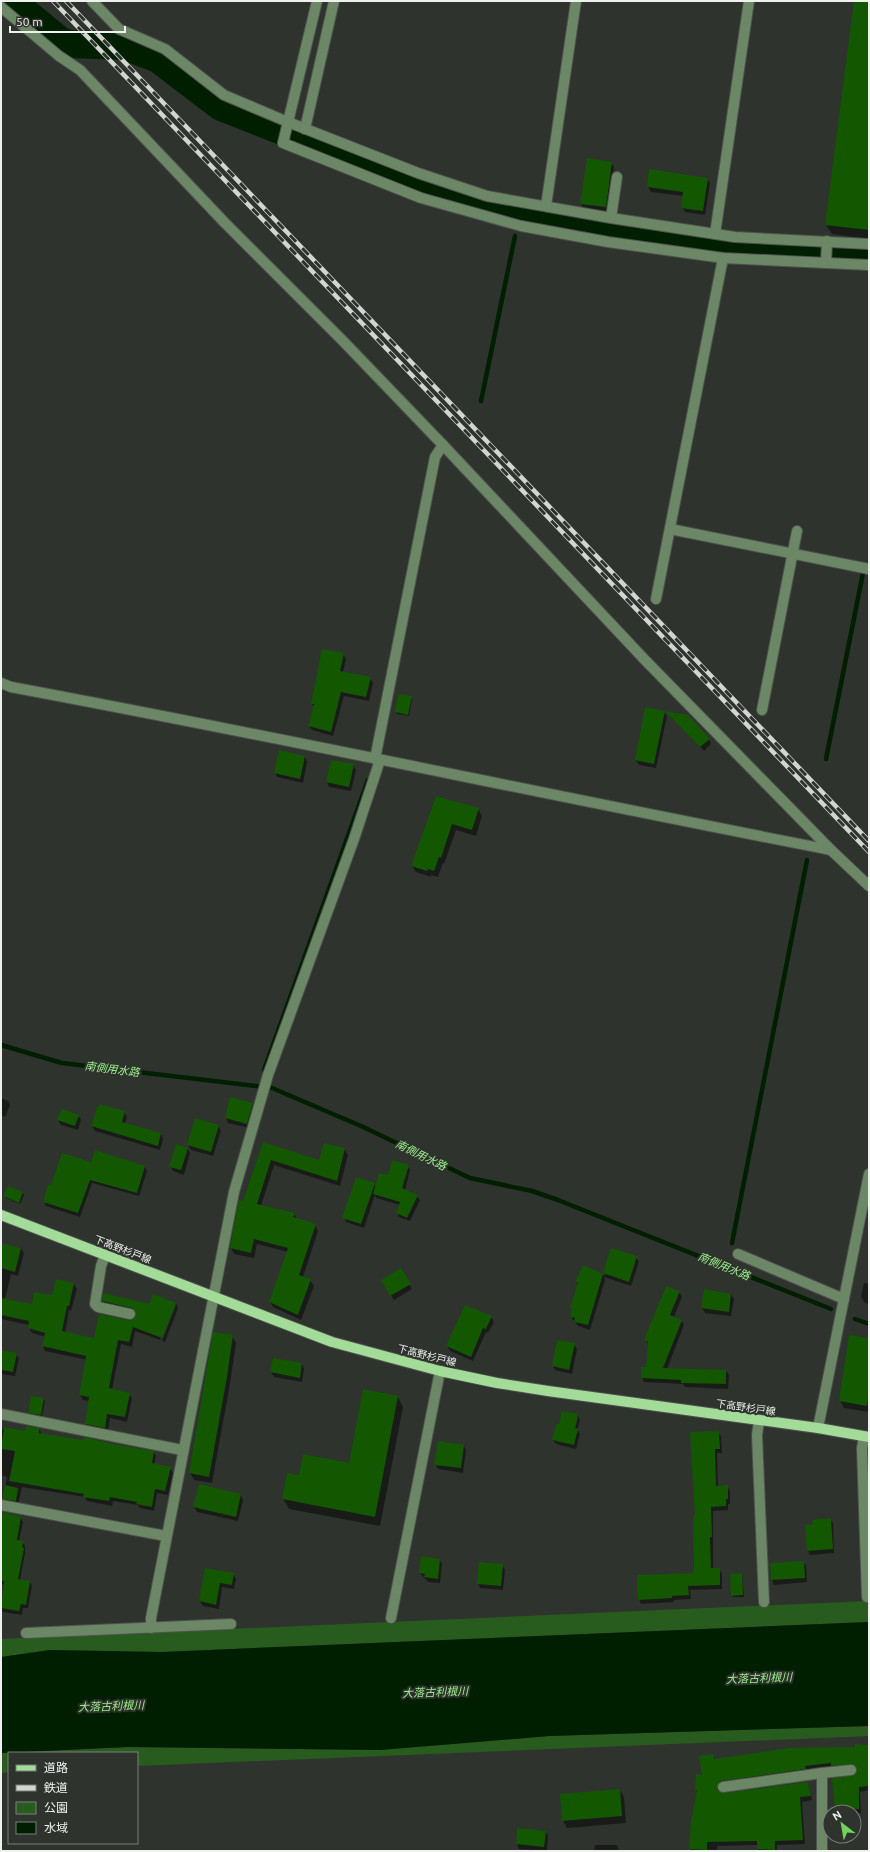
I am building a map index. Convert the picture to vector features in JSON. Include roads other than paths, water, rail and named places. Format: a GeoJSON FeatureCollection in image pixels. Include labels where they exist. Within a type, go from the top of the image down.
{"type":"FeatureCollection","features":[{"type":"Feature","properties":{"kind":"main road","name":"下高野杉戸線"},"geometry":{"type":"LineString","coordinates":[[1,1215],[213,1296],[258,1315],[332,1342],[440,1371],[497,1383],[548,1391],[818,1428],[866,1437]]}},
{"type":"Feature","properties":{"kind":"street"},"geometry":{"type":"LineString","coordinates":[[92,1],[119,29],[165,49],[224,95],[305,129],[418,173],[487,196],[611,218],[735,237],[869,244]]}},
{"type":"Feature","properties":{"kind":"street"},"geometry":{"type":"LineString","coordinates":[[316,1],[283,143],[422,198],[521,226],[608,242],[723,258],[869,264]]}},
{"type":"Feature","properties":{"kind":"street"},"geometry":{"type":"LineString","coordinates":[[305,129],[334,1]]}},
{"type":"Feature","properties":{"kind":"street"},"geometry":{"type":"LineString","coordinates":[[546,206],[576,1]]}},
{"type":"Feature","properties":{"kind":"street"},"geometry":{"type":"LineString","coordinates":[[715,234],[749,1]]}},
{"type":"Feature","properties":{"kind":"street"},"geometry":{"type":"LineString","coordinates":[[1,7],[59,56],[80,70],[225,223],[343,341],[443,445],[651,665],[831,850],[869,886]]}},
{"type":"Feature","properties":{"kind":"street"},"geometry":{"type":"LineString","coordinates":[[611,218],[617,177]]}},
{"type":"Feature","properties":{"kind":"street"},"geometry":{"type":"LineString","coordinates":[[826,263],[827,241]]}},
{"type":"Feature","properties":{"kind":"street"},"geometry":{"type":"LineString","coordinates":[[656,599],[723,258]]}},
{"type":"Feature","properties":{"kind":"street"},"geometry":{"type":"LineString","coordinates":[[151,1628],[151,1618],[182,1450],[234,1192],[266,1081],[378,760],[435,457],[443,445]]}},
{"type":"Feature","properties":{"kind":"street"},"geometry":{"type":"LineString","coordinates":[[670,529],[869,569]]}},
{"type":"Feature","properties":{"kind":"street"},"geometry":{"type":"LineString","coordinates":[[762,710],[798,531]]}},
{"type":"Feature","properties":{"kind":"street"},"geometry":{"type":"LineString","coordinates":[[1,683],[11,687],[147,713],[616,809],[831,850]]}},
{"type":"Feature","properties":{"kind":"street"},"geometry":{"type":"LineString","coordinates":[[818,1428],[869,1174]]}},
{"type":"Feature","properties":{"kind":"street"},"geometry":{"type":"LineString","coordinates":[[738,1254],[844,1299]]}},
{"type":"Feature","properties":{"kind":"street"},"geometry":{"type":"LineString","coordinates":[[105,1255],[101,1266],[95,1304],[98,1307],[130,1314]]}},
{"type":"Feature","properties":{"kind":"street"},"geometry":{"type":"LineString","coordinates":[[391,1618],[440,1371]]}},
{"type":"Feature","properties":{"kind":"street"},"geometry":{"type":"LineString","coordinates":[[1,1414],[182,1450]]}},
{"type":"Feature","properties":{"kind":"street"},"geometry":{"type":"LineString","coordinates":[[759,1421],[757,1435],[764,1602]]}},
{"type":"Feature","properties":{"kind":"street"},"geometry":{"type":"LineString","coordinates":[[866,1437],[862,1448],[867,1597]]}},
{"type":"Feature","properties":{"kind":"street"},"geometry":{"type":"LineString","coordinates":[[1,1505],[166,1536]]}},
{"type":"Feature","properties":{"kind":"street"},"geometry":{"type":"LineString","coordinates":[[26,1633],[231,1624]]}},
{"type":"Feature","properties":{"kind":"street"},"geometry":{"type":"LineString","coordinates":[[723,1788],[851,1770]]}},
{"type":"Feature","properties":{"kind":"street"},"geometry":{"type":"LineString","coordinates":[[822,1773],[822,1851]]}},
{"type":"Feature","properties":{"kind":"water","name":"大落古利根川"},"geometry":{"type":"Polygon","coordinates":[[[869,1622],[869,1726],[549,1736],[380,1750],[128,1747],[1,1753],[1,1657],[50,1650],[162,1652],[869,1622]]]}},
{"type":"Feature","properties":{"kind":"waterway"},"geometry":{"type":"LineString","coordinates":[[12,1],[61,41],[70,44],[124,46],[158,59],[221,107],[434,191],[484,205],[608,230],[730,246],[869,254]]}},
{"type":"Feature","properties":{"kind":"waterway"},"geometry":{"type":"LineString","coordinates":[[481,401],[515,236]]}},
{"type":"Feature","properties":{"kind":"waterway"},"geometry":{"type":"LineString","coordinates":[[826,759],[863,573]]}},
{"type":"Feature","properties":{"kind":"waterway"},"geometry":{"type":"LineString","coordinates":[[264,1070],[368,780]]}},
{"type":"Feature","properties":{"kind":"waterway"},"geometry":{"type":"LineString","coordinates":[[732,1243],[807,860]]}},
{"type":"Feature","properties":{"kind":"waterway","name":"南側用水路"},"geometry":{"type":"LineString","coordinates":[[1,1045],[62,1063],[272,1088],[361,1126],[470,1178],[532,1191],[558,1200],[831,1309]]}},
{"type":"Feature","properties":{"kind":"waterway","name":"南側用水路"},"geometry":{"type":"LineString","coordinates":[[855,1319],[869,1324]]}},
{"type":"Feature","properties":{"kind":"railway"},"geometry":{"type":"LineString","coordinates":[[53,1],[869,852]]}},
{"type":"Feature","properties":{"kind":"railway"},"geometry":{"type":"LineString","coordinates":[[66,1],[869,841]]}}]}
